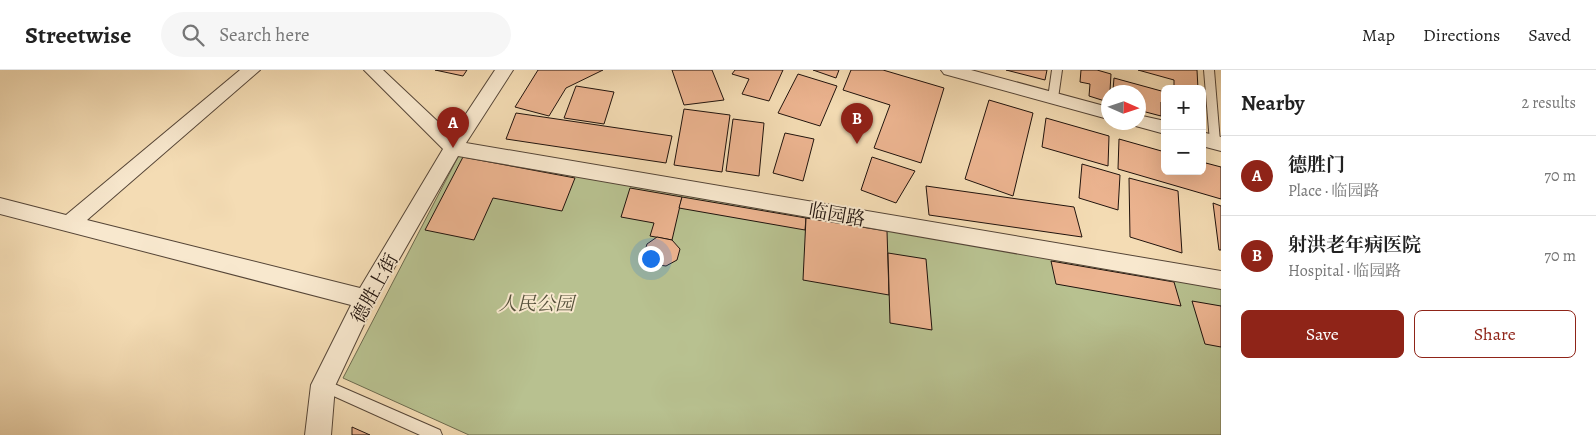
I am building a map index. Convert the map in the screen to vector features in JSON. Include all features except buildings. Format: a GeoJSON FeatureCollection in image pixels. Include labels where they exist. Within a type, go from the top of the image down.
{"type":"FeatureCollection","features":[{"type":"Feature","properties":{"kind":"street"},"geometry":{"type":"LineString","coordinates":[[69,224],[251,70]]}},
{"type":"Feature","properties":{"kind":"street"},"geometry":{"type":"LineString","coordinates":[[373,70],[452,148]]}},
{"type":"Feature","properties":{"kind":"street","name":"德胜上街"},"geometry":{"type":"LineString","coordinates":[[318,435],[323,385],[365,299],[452,148],[504,70]]}},
{"type":"Feature","properties":{"kind":"street"},"geometry":{"type":"LineString","coordinates":[[950,70],[1101,111]]}},
{"type":"Feature","properties":{"kind":"street"},"geometry":{"type":"LineString","coordinates":[[1146,123],[1161,127]]}},
{"type":"Feature","properties":{"kind":"street","name":"临园路"},"geometry":{"type":"LineString","coordinates":[[452,148],[1221,280]]}},
{"type":"Feature","properties":{"kind":"street"},"geometry":{"type":"LineString","coordinates":[[0,206],[365,299]]}},
{"type":"Feature","properties":{"kind":"lane"},"geometry":{"type":"LineString","coordinates":[[1053,98],[1057,70]]}},
{"type":"Feature","properties":{"kind":"lane"},"geometry":{"type":"LineString","coordinates":[[1209,70],[1213,141]]}},
{"type":"Feature","properties":{"kind":"lane"},"geometry":{"type":"LineString","coordinates":[[323,385],[435,435]]}},
{"type":"Feature","properties":{"kind":"green space","name":"人民公园"},"geometry":{"type":"Polygon","coordinates":[[[459,155],[1221,287],[1221,435],[469,435],[343,378],[459,155]]]}},
{"type":"Feature","properties":{"kind":"place","name":"射洪老年病医院"},"geometry":{"type":"Point","coordinates":[857,144]}},
{"type":"Feature","properties":{"kind":"place","name":"德胜门"},"geometry":{"type":"Point","coordinates":[453,148]}}]}
